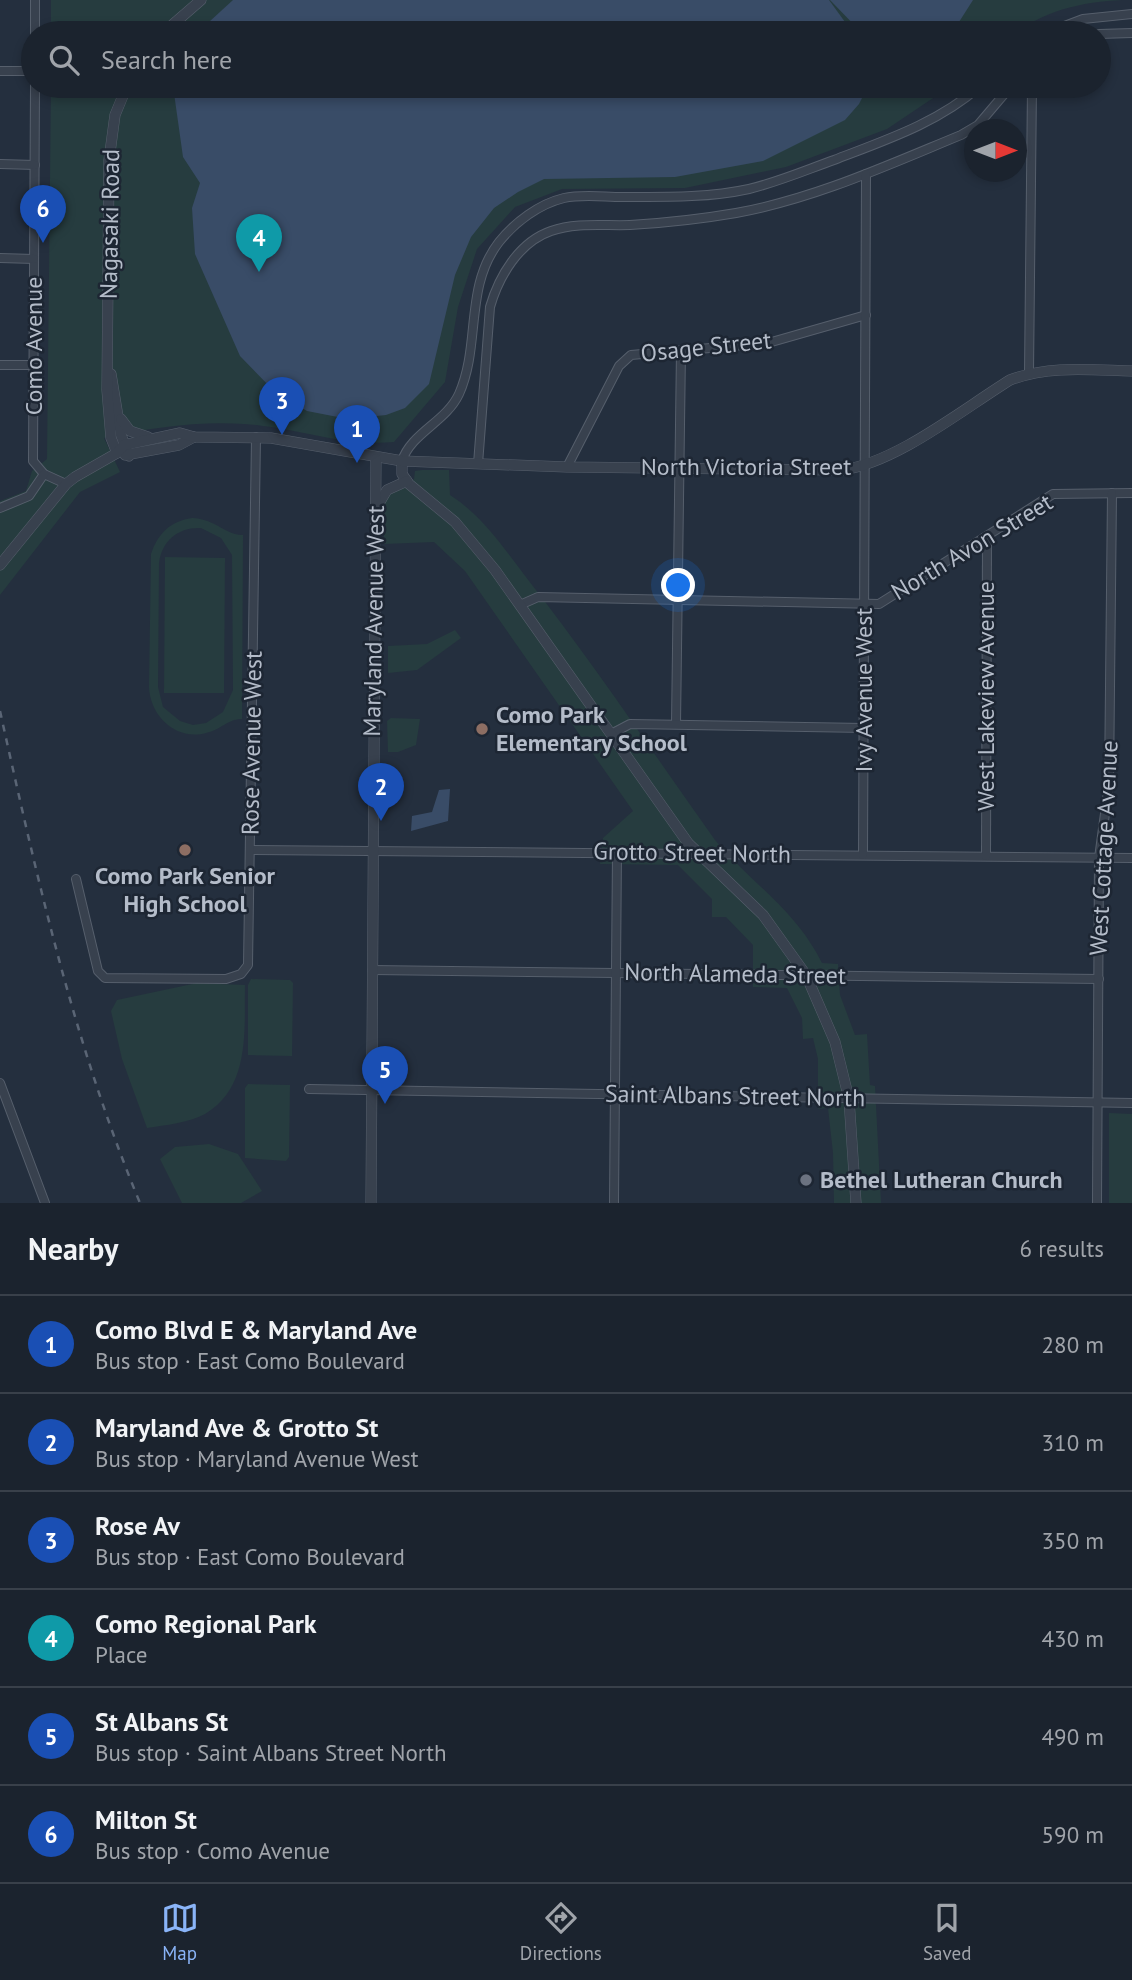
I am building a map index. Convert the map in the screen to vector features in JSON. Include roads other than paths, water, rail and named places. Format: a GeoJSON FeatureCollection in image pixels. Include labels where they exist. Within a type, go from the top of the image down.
{"type":"FeatureCollection","features":[{"type":"Feature","properties":{"kind":"street"},"geometry":{"type":"LineString","coordinates":[[35,0],[35,21]]}},
{"type":"Feature","properties":{"kind":"street"},"geometry":{"type":"LineString","coordinates":[[177,21],[201,0]]}},
{"type":"Feature","properties":{"kind":"street"},"geometry":{"type":"LineString","coordinates":[[1078,21],[1132,14]]}},
{"type":"Feature","properties":{"kind":"street"},"geometry":{"type":"LineString","coordinates":[[1111,34],[1132,33]]}},
{"type":"Feature","properties":{"kind":"street"},"geometry":{"type":"LineString","coordinates":[[0,71],[21,72]]}},
{"type":"Feature","properties":{"kind":"street","name":"Como Avenue"},"geometry":{"type":"LineString","coordinates":[[35,98],[33,461],[44,474]]}},
{"type":"Feature","properties":{"kind":"street","name":"Nagasaki Road"},"geometry":{"type":"LineString","coordinates":[[109,365],[109,153],[123,98]]}},
{"type":"Feature","properties":{"kind":"street"},"geometry":{"type":"LineString","coordinates":[[856,1203],[849,1099],[835,1042],[806,975],[763,915],[698,853],[520,605],[455,522],[407,481],[402,474],[402,461],[406,450],[446,413],[457,397],[464,379],[475,297],[482,273],[499,242],[525,217],[566,197],[694,196],[761,185],[907,132],[940,116],[963,98]]}},
{"type":"Feature","properties":{"kind":"street"},"geometry":{"type":"LineString","coordinates":[[478,464],[490,307],[497,283],[529,244],[551,231],[579,226],[631,225],[737,213],[795,199],[866,174],[978,125],[1001,98]]}},
{"type":"Feature","properties":{"kind":"street"},"geometry":{"type":"LineString","coordinates":[[1029,373],[1032,98]]}},
{"type":"Feature","properties":{"kind":"street"},"geometry":{"type":"LineString","coordinates":[[0,164],[35,165]]}},
{"type":"Feature","properties":{"kind":"street","name":"Ivy Avenue West"},"geometry":{"type":"LineString","coordinates":[[863,855],[866,174]]}},
{"type":"Feature","properties":{"kind":"street"},"geometry":{"type":"LineString","coordinates":[[0,258],[34,259]]}},
{"type":"Feature","properties":{"kind":"street","name":"Osage Street"},"geometry":{"type":"LineString","coordinates":[[567,467],[624,360],[639,352],[768,343],[866,316]]}},
{"type":"Feature","properties":{"kind":"street"},"geometry":{"type":"LineString","coordinates":[[676,724],[681,350]]}},
{"type":"Feature","properties":{"kind":"street"},"geometry":{"type":"LineString","coordinates":[[0,365],[34,365]]}},
{"type":"Feature","properties":{"kind":"street"},"geometry":{"type":"LineString","coordinates":[[109,365],[118,411],[121,449]]}},
{"type":"Feature","properties":{"kind":"street"},"geometry":{"type":"LineString","coordinates":[[109,365],[109,423],[121,449],[129,456],[179,444],[194,437]]}},
{"type":"Feature","properties":{"kind":"street","name":"North Victoria Street"},"geometry":{"type":"LineString","coordinates":[[65,484],[121,449],[152,438],[180,433],[194,437],[256,436],[376,459],[402,461],[567,467],[842,470],[866,467],[1010,380],[1029,373],[1056,370],[1132,371]]}},
{"type":"Feature","properties":{"kind":"street"},"geometry":{"type":"LineString","coordinates":[[118,411],[130,431],[152,438]]}},
{"type":"Feature","properties":{"kind":"street","name":"Rose Avenue West"},"geometry":{"type":"LineString","coordinates":[[76,879],[98,971],[105,978],[235,977],[248,965],[256,436]]}},
{"type":"Feature","properties":{"kind":"street","name":"Maryland Avenue West"},"geometry":{"type":"LineString","coordinates":[[371,1203],[371,851],[376,459]]}},
{"type":"Feature","properties":{"kind":"street"},"geometry":{"type":"LineString","coordinates":[[0,508],[29,496],[44,474],[65,484],[0,565]]}},
{"type":"Feature","properties":{"kind":"street"},"geometry":{"type":"LineString","coordinates":[[375,512],[387,490],[407,481]]}},
{"type":"Feature","properties":{"kind":"street","name":"West Cottage Avenue"},"geometry":{"type":"LineString","coordinates":[[1097,1203],[1099,858],[1109,784],[1112,493]]}},
{"type":"Feature","properties":{"kind":"street","name":"North Avon Street"},"geometry":{"type":"LineString","coordinates":[[520,605],[538,597],[879,604],[1053,494],[1132,493]]}},
{"type":"Feature","properties":{"kind":"street","name":"West Lakeview Avenue"},"geometry":{"type":"LineString","coordinates":[[986,856],[987,536]]}},
{"type":"Feature","properties":{"kind":"street"},"geometry":{"type":"LineString","coordinates":[[611,734],[631,723],[864,728]]}},
{"type":"Feature","properties":{"kind":"street","name":"Grotto Street North"},"geometry":{"type":"LineString","coordinates":[[251,849],[1132,858]]}},
{"type":"Feature","properties":{"kind":"street"},"geometry":{"type":"LineString","coordinates":[[614,1203],[617,852]]}},
{"type":"Feature","properties":{"kind":"street","name":"North Alameda Street"},"geometry":{"type":"LineString","coordinates":[[372,970],[1099,979]]}},
{"type":"Feature","properties":{"kind":"street"},"geometry":{"type":"LineString","coordinates":[[0,1083],[45,1203]]}},
{"type":"Feature","properties":{"kind":"street","name":"Saint Albans Street North"},"geometry":{"type":"LineString","coordinates":[[309,1089],[1132,1103]]}},
{"type":"Feature","properties":{"kind":"water"},"geometry":{"type":"Polygon","coordinates":[[[233,0],[829,0],[844,21],[210,21],[233,0]]]}},
{"type":"Feature","properties":{"kind":"water"},"geometry":{"type":"Polygon","coordinates":[[[830,0],[973,0],[960,21],[850,21],[830,0]]]}},
{"type":"Feature","properties":{"kind":"water"},"geometry":{"type":"Polygon","coordinates":[[[175,98],[862,98],[845,120],[763,161],[675,177],[544,179],[518,192],[494,208],[471,237],[455,275],[429,384],[405,408],[386,415],[348,419],[307,411],[275,392],[240,356],[195,254],[192,208],[200,183],[183,157],[175,98]]]}},
{"type":"Feature","properties":{"kind":"water"},"geometry":{"type":"Polygon","coordinates":[[[450,789],[448,821],[411,831],[412,816],[432,812],[439,790],[450,789]]]}},
{"type":"Feature","properties":{"kind":"railway"},"geometry":{"type":"LineString","coordinates":[[0,711],[43,898],[76,1021],[95,1083],[140,1203]]}},
{"type":"Feature","properties":{"kind":"place","name":"Milton St"},"geometry":{"type":"Point","coordinates":[43,243]}},
{"type":"Feature","properties":{"kind":"place","name":"Como Regional Park"},"geometry":{"type":"Point","coordinates":[259,272]}},
{"type":"Feature","properties":{"kind":"place","name":"Rose Av"},"geometry":{"type":"Point","coordinates":[282,435]}},
{"type":"Feature","properties":{"kind":"place","name":"Como Blvd E & Maryland Ave"},"geometry":{"type":"Point","coordinates":[357,463]}},
{"type":"Feature","properties":{"kind":"place","name":"Como Park Elementary School"},"geometry":{"type":"Point","coordinates":[482,729]}},
{"type":"Feature","properties":{"kind":"place","name":"Maryland Ave & Grotto St"},"geometry":{"type":"Point","coordinates":[381,821]}},
{"type":"Feature","properties":{"kind":"place","name":"Como Park Senior High School"},"geometry":{"type":"Point","coordinates":[185,850]}},
{"type":"Feature","properties":{"kind":"place","name":"St Albans St"},"geometry":{"type":"Point","coordinates":[385,1104]}},
{"type":"Feature","properties":{"kind":"place","name":"Bethel Lutheran Church"},"geometry":{"type":"Point","coordinates":[806,1180]}}]}
